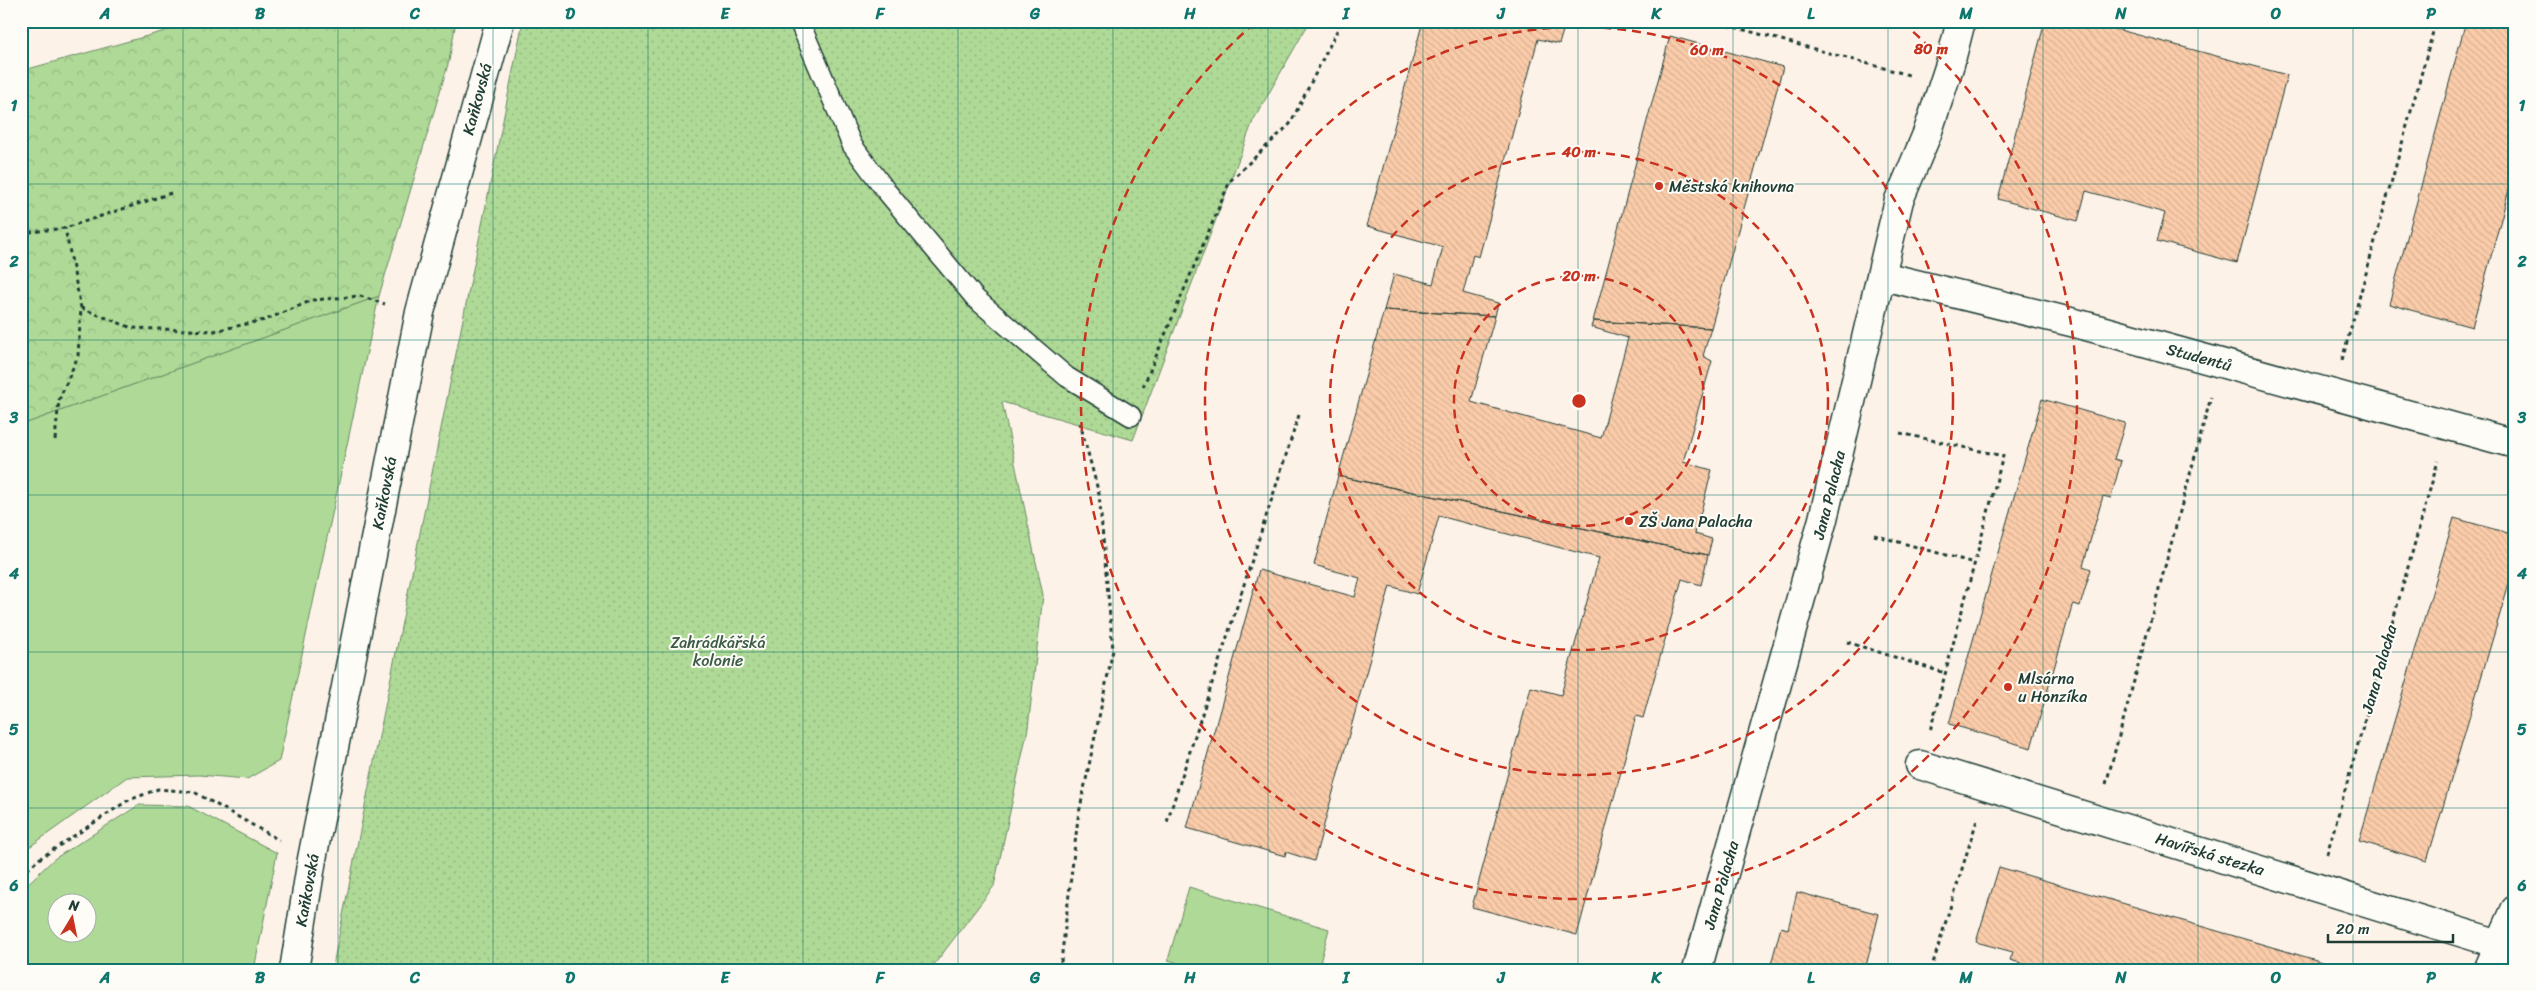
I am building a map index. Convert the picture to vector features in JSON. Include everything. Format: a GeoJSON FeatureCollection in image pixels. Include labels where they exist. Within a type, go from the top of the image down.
{"type":"FeatureCollection","features":[{"type":"Feature","properties":{"kind":"street","name":"Kaňkovská"},"geometry":{"type":"LineString","coordinates":[[294,970],[312,859],[420,312],[500,21]]}},
{"type":"Feature","properties":{"kind":"street","name":"Jana Palacha"},"geometry":{"type":"LineString","coordinates":[[1697,970],[1823,519],[1899,200],[1927,134],[1950,64],[1961,21]]}},
{"type":"Feature","properties":{"kind":"street","name":"Studentů"},"geometry":{"type":"LineString","coordinates":[[1882,276],[2079,324],[2515,444]]}},
{"type":"Feature","properties":{"kind":"street","name":"Havířská stezka"},"geometry":{"type":"LineString","coordinates":[[1920,765],[2317,886],[2499,944]]}},
{"type":"Feature","properties":{"kind":"street"},"geometry":{"type":"LineString","coordinates":[[2488,970],[2515,910]]}},
{"type":"Feature","properties":{"kind":"lane"},"geometry":{"type":"LineString","coordinates":[[799,21],[852,145],[881,184],[976,298],[1069,378],[1131,416]]}},
{"type":"Feature","properties":{"kind":"path"},"geometry":{"type":"LineString","coordinates":[[1131,416],[1230,181],[1290,124],[1342,21]]}},
{"type":"Feature","properties":{"kind":"path"},"geometry":{"type":"LineString","coordinates":[[1712,21],[1910,75],[1908,84]]}},
{"type":"Feature","properties":{"kind":"path"},"geometry":{"type":"LineString","coordinates":[[2342,363],[2436,21]]}},
{"type":"Feature","properties":{"kind":"path"},"geometry":{"type":"LineString","coordinates":[[21,233],[65,228],[174,192]]}},
{"type":"Feature","properties":{"kind":"path"},"geometry":{"type":"LineString","coordinates":[[55,440],[59,400],[78,356],[80,308],[65,228]]}},
{"type":"Feature","properties":{"kind":"path"},"geometry":{"type":"LineString","coordinates":[[80,308],[132,328],[214,331],[264,320],[313,300],[360,296],[420,312]]}},
{"type":"Feature","properties":{"kind":"path"},"geometry":{"type":"LineString","coordinates":[[1060,970],[1078,818],[1113,650],[1099,494],[1069,378]]}},
{"type":"Feature","properties":{"kind":"path"},"geometry":{"type":"LineString","coordinates":[[2096,820],[2214,390]]}},
{"type":"Feature","properties":{"kind":"path"},"geometry":{"type":"LineString","coordinates":[[1168,822],[1299,415]]}},
{"type":"Feature","properties":{"kind":"path"},"geometry":{"type":"LineString","coordinates":[[1900,433],[2003,456],[1929,735]]}},
{"type":"Feature","properties":{"kind":"path","name":"Jana Palacha"},"geometry":{"type":"LineString","coordinates":[[2317,886],[2438,460]]}},
{"type":"Feature","properties":{"kind":"path"},"geometry":{"type":"LineString","coordinates":[[1874,535],[1974,563]]}},
{"type":"Feature","properties":{"kind":"path"},"geometry":{"type":"LineString","coordinates":[[1847,642],[1945,674]]}},
{"type":"Feature","properties":{"kind":"path"},"geometry":{"type":"LineString","coordinates":[[1931,970],[1986,786]]}},
{"type":"Feature","properties":{"kind":"path"},"geometry":{"type":"LineString","coordinates":[[21,875],[39,859],[127,801],[158,789],[194,792],[312,859]]}},
{"type":"Feature","properties":{"kind":"green space"},"geometry":{"type":"Polygon","coordinates":[[[201,21],[456,21],[449,61],[379,296],[21,425],[21,71],[201,21]]]}},
{"type":"Feature","properties":{"kind":"green space","name":"Zahrádkářská kolonie"},"geometry":{"type":"Polygon","coordinates":[[[523,21],[1310,21],[1253,121],[1133,440],[1002,402],[1043,595],[1028,728],[994,886],[930,970],[332,970],[523,21]]]}},
{"type":"Feature","properties":{"kind":"green space"},"geometry":{"type":"Polygon","coordinates":[[[379,296],[279,761],[247,779],[199,775],[127,777],[21,853],[21,425],[379,296]]]}},
{"type":"Feature","properties":{"kind":"green space"},"geometry":{"type":"Polygon","coordinates":[[[139,805],[188,806],[277,853],[254,970],[21,970],[21,890],[54,859],[139,805]]]}},
{"type":"Feature","properties":{"kind":"green space"},"geometry":{"type":"Polygon","coordinates":[[[1189,887],[1329,929],[1318,970],[1203,970],[1168,960],[1189,887]]]}},
{"type":"Feature","properties":{"kind":"building"},"geometry":{"type":"Polygon","coordinates":[[[1423,21],[1566,21],[1559,44],[1538,39],[1479,257],[1473,255],[1463,293],[1498,303],[1495,316],[1384,310],[1394,274],[1433,284],[1443,247],[1367,226],[1423,21]]]}},
{"type":"Feature","properties":{"kind":"building"},"geometry":{"type":"Polygon","coordinates":[[[2045,21],[2086,21],[2287,75],[2237,263],[2157,241],[2165,213],[2086,191],[2078,221],[1998,199],[2045,21]]]}},
{"type":"Feature","properties":{"kind":"building"},"geometry":{"type":"Polygon","coordinates":[[[2466,21],[2515,21],[2515,167],[2472,327],[2389,304],[2466,21]]]}},
{"type":"Feature","properties":{"kind":"building"},"geometry":{"type":"Polygon","coordinates":[[[1670,36],[1783,67],[1711,328],[1593,321],[1670,36]]]}},
{"type":"Feature","properties":{"kind":"building"},"geometry":{"type":"Polygon","coordinates":[[[1384,310],[1495,316],[1471,402],[1601,438],[1628,338],[1591,327],[1593,321],[1711,328],[1703,356],[1712,361],[1683,462],[1712,470],[1695,534],[1712,539],[1708,555],[1338,476],[1384,310]]]}},
{"type":"Feature","properties":{"kind":"building"},"geometry":{"type":"Polygon","coordinates":[[[2042,399],[2125,423],[2114,459],[2121,461],[2111,498],[2103,496],[2083,566],[2091,569],[2080,606],[2073,604],[2072,606],[2031,748],[1949,724],[2042,399]]]}},
{"type":"Feature","properties":{"kind":"building"},"geometry":{"type":"Polygon","coordinates":[[[1338,476],[1708,555],[1701,585],[1682,579],[1643,718],[1636,716],[1577,935],[1472,907],[1531,687],[1561,695],[1599,558],[1439,516],[1417,594],[1390,586],[1314,861],[1286,852],[1285,856],[1187,828],[1259,570],[1355,597],[1360,578],[1314,565],[1338,476]]]}},
{"type":"Feature","properties":{"kind":"building"},"geometry":{"type":"Polygon","coordinates":[[[2454,518],[2515,535],[2515,563],[2427,861],[2359,841],[2454,518]]]}},
{"type":"Feature","properties":{"kind":"building"},"geometry":{"type":"Polygon","coordinates":[[[1999,867],[2323,962],[2321,970],[2072,970],[2048,963],[2045,970],[2010,960],[2013,952],[1976,942],[1999,867]]]}},
{"type":"Feature","properties":{"kind":"building"},"geometry":{"type":"Polygon","coordinates":[[[1797,892],[1879,914],[1865,970],[1777,970],[1778,966],[1771,964],[1781,927],[1788,929],[1797,892]]]}},
{"type":"Feature","properties":{"kind":"place","name":"Městská knihovna"},"geometry":{"type":"Point","coordinates":[1659,186]}},
{"type":"Feature","properties":{"kind":"place","name":"ZŠ Jana Palacha"},"geometry":{"type":"Point","coordinates":[1629,521]}},
{"type":"Feature","properties":{"kind":"place","name":"Mlsárna u Honzíka"},"geometry":{"type":"Point","coordinates":[2008,687]}}]}
